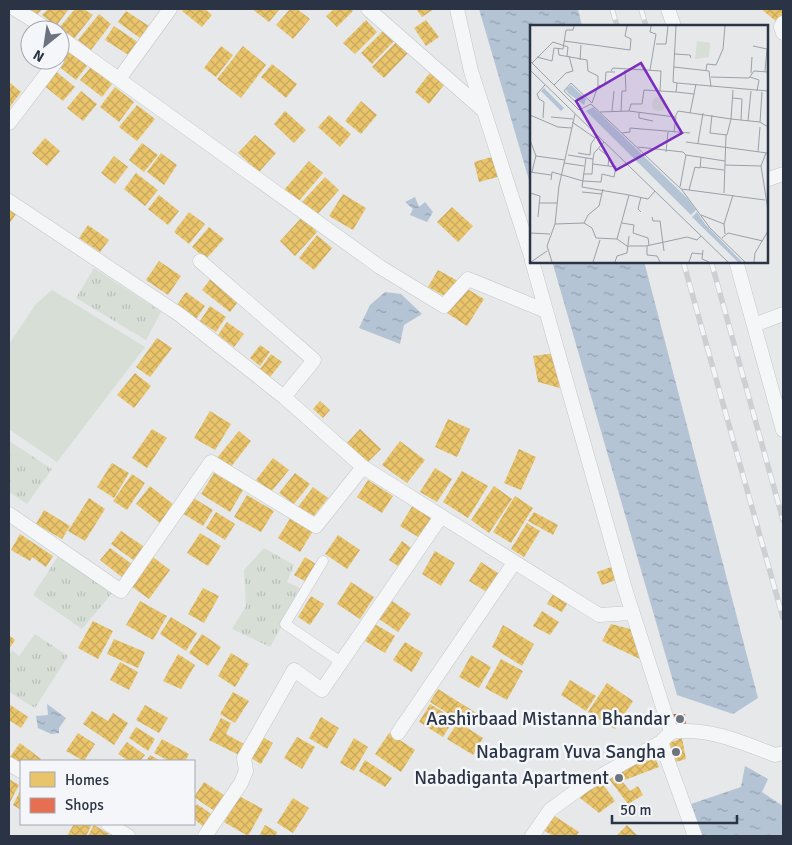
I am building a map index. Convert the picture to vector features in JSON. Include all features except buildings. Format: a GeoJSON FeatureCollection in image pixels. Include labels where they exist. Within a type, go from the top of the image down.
{"type":"FeatureCollection","features":[{"type":"Feature","properties":{"kind":"street"},"geometry":{"type":"LineString","coordinates":[[15,9],[33,20]]}},
{"type":"Feature","properties":{"kind":"street"},"geometry":{"type":"LineString","coordinates":[[120,79],[170,9]]}},
{"type":"Feature","properties":{"kind":"street"},"geometry":{"type":"LineString","coordinates":[[368,9],[483,109]]}},
{"type":"Feature","properties":{"kind":"street"},"geometry":{"type":"LineString","coordinates":[[457,9],[471,71],[530,253]]}},
{"type":"Feature","properties":{"kind":"street"},"geometry":{"type":"LineString","coordinates":[[668,9],[674,25]]}},
{"type":"Feature","properties":{"kind":"street"},"geometry":{"type":"LineString","coordinates":[[783,23],[781,27],[783,33]]}},
{"type":"Feature","properties":{"kind":"street"},"geometry":{"type":"LineString","coordinates":[[70,44],[380,267],[444,306],[468,279],[546,311]]}},
{"type":"Feature","properties":{"kind":"street"},"geometry":{"type":"LineString","coordinates":[[9,123],[49,70]]}},
{"type":"Feature","properties":{"kind":"street"},"geometry":{"type":"LineString","coordinates":[[767,180],[783,174]]}},
{"type":"Feature","properties":{"kind":"street"},"geometry":{"type":"LineString","coordinates":[[9,201],[180,315],[284,397],[363,467],[440,518],[599,616],[632,613]]}},
{"type":"Feature","properties":{"kind":"street"},"geometry":{"type":"LineString","coordinates":[[200,261],[314,360],[284,397]]}},
{"type":"Feature","properties":{"kind":"street"},"geometry":{"type":"LineString","coordinates":[[532,262],[695,836]]}},
{"type":"Feature","properties":{"kind":"street"},"geometry":{"type":"LineString","coordinates":[[736,262],[782,421]]}},
{"type":"Feature","properties":{"kind":"street"},"geometry":{"type":"LineString","coordinates":[[754,325],[783,314]]}},
{"type":"Feature","properties":{"kind":"street"},"geometry":{"type":"LineString","coordinates":[[9,514],[120,591],[212,462],[316,526],[363,467]]}},
{"type":"Feature","properties":{"kind":"street"},"geometry":{"type":"LineString","coordinates":[[205,836],[241,784],[246,771],[244,758],[294,670],[322,690],[440,518]]}},
{"type":"Feature","properties":{"kind":"street"},"geometry":{"type":"LineString","coordinates":[[323,561],[285,624],[341,662]]}},
{"type":"Feature","properties":{"kind":"street"},"geometry":{"type":"LineString","coordinates":[[398,733],[514,562]]}},
{"type":"Feature","properties":{"kind":"street"},"geometry":{"type":"LineString","coordinates":[[532,836],[550,810],[586,784],[666,737],[692,730],[726,736],[781,757]]}},
{"type":"Feature","properties":{"kind":"street"},"geometry":{"type":"LineString","coordinates":[[9,764],[20,770]]}},
{"type":"Feature","properties":{"kind":"street"},"geometry":{"type":"LineString","coordinates":[[110,825],[128,836]]}},
{"type":"Feature","properties":{"kind":"green space"},"geometry":{"type":"Polygon","coordinates":[[[94,268],[161,312],[146,340],[76,298],[94,268]]]}},
{"type":"Feature","properties":{"kind":"green space"},"geometry":{"type":"Polygon","coordinates":[[[52,290],[145,347],[57,462],[9,429],[9,344],[36,304],[52,290]]]}},
{"type":"Feature","properties":{"kind":"green space"},"geometry":{"type":"Polygon","coordinates":[[[9,441],[52,469],[27,504],[9,492],[9,441]]]}},
{"type":"Feature","properties":{"kind":"green space"},"geometry":{"type":"Polygon","coordinates":[[[264,548],[294,565],[287,582],[302,589],[270,647],[232,629],[246,606],[244,570],[264,548]]]}},
{"type":"Feature","properties":{"kind":"green space"},"geometry":{"type":"Polygon","coordinates":[[[59,555],[113,592],[82,629],[33,595],[59,555]]]}},
{"type":"Feature","properties":{"kind":"green space"},"geometry":{"type":"Polygon","coordinates":[[[35,634],[68,656],[35,708],[9,692],[9,655],[12,650],[19,656],[35,634]]]}},
{"type":"Feature","properties":{"kind":"water"},"geometry":{"type":"Polygon","coordinates":[[[479,9],[578,9],[582,25],[530,25],[530,184],[479,9]]]}},
{"type":"Feature","properties":{"kind":"water"},"geometry":{"type":"Polygon","coordinates":[[[415,197],[419,207],[425,202],[433,212],[427,222],[410,215],[413,209],[405,202],[415,197]]]}},
{"type":"Feature","properties":{"kind":"water"},"geometry":{"type":"Polygon","coordinates":[[[552,262],[644,262],[758,698],[733,714],[677,695],[552,262]]]}},
{"type":"Feature","properties":{"kind":"water"},"geometry":{"type":"Polygon","coordinates":[[[385,292],[401,294],[422,314],[404,325],[400,344],[359,328],[370,305],[385,292]]]}},
{"type":"Feature","properties":{"kind":"water"},"geometry":{"type":"Polygon","coordinates":[[[47,704],[66,718],[59,728],[59,733],[51,734],[38,728],[36,716],[48,715],[47,704]]]}},
{"type":"Feature","properties":{"kind":"water"},"geometry":{"type":"Polygon","coordinates":[[[745,766],[768,779],[762,792],[783,806],[783,836],[701,836],[691,804],[741,787],[745,766]]]}},
{"type":"Feature","properties":{"kind":"railway"},"geometry":{"type":"LineString","coordinates":[[612,9],[617,25]]}},
{"type":"Feature","properties":{"kind":"railway"},"geometry":{"type":"LineString","coordinates":[[641,9],[646,25]]}},
{"type":"Feature","properties":{"kind":"railway"},"geometry":{"type":"LineString","coordinates":[[683,262],[783,618]]}},
{"type":"Feature","properties":{"kind":"railway"},"geometry":{"type":"LineString","coordinates":[[711,262],[783,520]]}},
{"type":"Feature","properties":{"kind":"place","name":"Aashirbaad Mistanna Bhandar"},"geometry":{"type":"Point","coordinates":[680,719]}},
{"type":"Feature","properties":{"kind":"place","name":"Nabagram Yuva Sangha"},"geometry":{"type":"Point","coordinates":[676,752]}},
{"type":"Feature","properties":{"kind":"place","name":"Nabadiganta Apartment"},"geometry":{"type":"Point","coordinates":[619,778]}}]}
